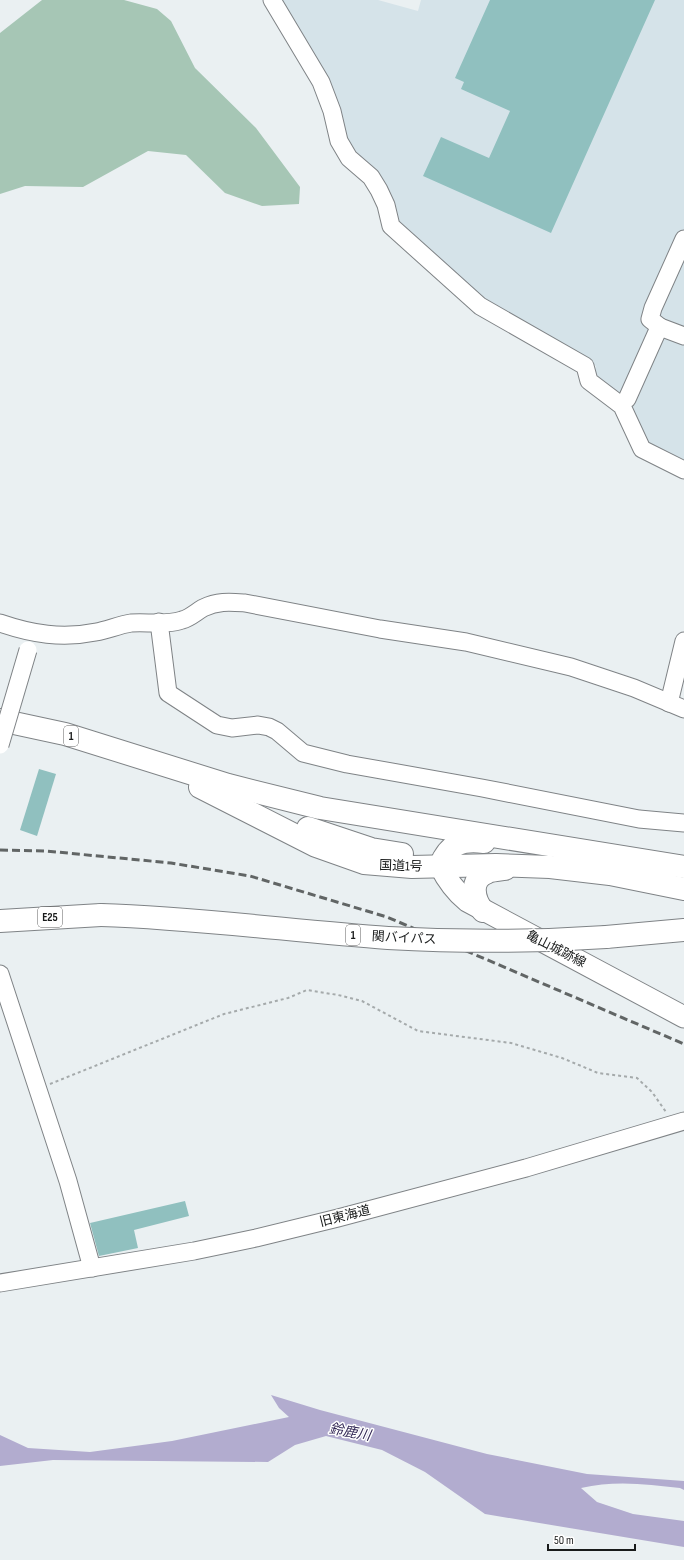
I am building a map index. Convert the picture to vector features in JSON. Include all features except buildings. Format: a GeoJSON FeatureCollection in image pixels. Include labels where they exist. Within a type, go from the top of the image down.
{"type":"FeatureCollection","features":[{"type":"Feature","properties":{"kind":"highway","name":"国道1号"},"geometry":{"type":"LineString","coordinates":[[0,720],[65,734],[189,773],[258,793],[320,808],[684,867]]}},
{"type":"Feature","properties":{"kind":"highway","name":"国道1号"},"geometry":{"type":"LineString","coordinates":[[139,758],[316,846],[346,858],[383,866],[522,866],[584,870],[684,889]]}},
{"type":"Feature","properties":{"kind":"highway"},"geometry":{"type":"LineString","coordinates":[[189,773],[234,796],[316,831],[371,849],[427,858],[440,866],[447,853],[465,841],[634,860]]}},
{"type":"Feature","properties":{"kind":"highway"},"geometry":{"type":"LineString","coordinates":[[483,911],[475,899],[475,892],[479,878],[486,873],[521,869],[584,870]]}},
{"type":"Feature","properties":{"kind":"highway","name":"E25"},"geometry":{"type":"LineString","coordinates":[[0,914],[101,914]]}},
{"type":"Feature","properties":{"kind":"highway","name":"E25"},"geometry":{"type":"LineString","coordinates":[[0,921],[101,914]]}},
{"type":"Feature","properties":{"kind":"highway","name":"関バイパス"},"geometry":{"type":"LineString","coordinates":[[101,914],[187,919],[354,935],[501,942],[606,937],[684,930]]}},
{"type":"Feature","properties":{"kind":"main road","name":"亀山城跡線"},"geometry":{"type":"LineString","coordinates":[[440,866],[456,893],[483,911],[684,1017]]}},
{"type":"Feature","properties":{"kind":"street"},"geometry":{"type":"LineString","coordinates":[[272,0],[321,82],[332,111],[339,141],[349,158],[371,177],[379,190],[386,205],[391,226],[480,306],[585,366],[589,381],[622,406],[642,449],[684,470]]}},
{"type":"Feature","properties":{"kind":"street"},"geometry":{"type":"LineString","coordinates":[[684,239],[650,319],[660,328],[684,336]]}},
{"type":"Feature","properties":{"kind":"street"},"geometry":{"type":"LineString","coordinates":[[627,399],[656,332],[660,328]]}},
{"type":"Feature","properties":{"kind":"street"},"geometry":{"type":"LineString","coordinates":[[0,624],[33,633],[54,636],[76,635],[129,624],[174,622],[183,620],[204,608],[223,601],[245,603],[380,630],[466,642],[571,667],[634,688],[676,706],[684,641]]}},
{"type":"Feature","properties":{"kind":"street"},"geometry":{"type":"LineString","coordinates":[[159,622],[168,693],[193,711],[217,725],[232,728],[258,725],[269,727],[277,731],[303,753],[347,764],[482,788],[639,819],[684,823]]}},
{"type":"Feature","properties":{"kind":"street"},"geometry":{"type":"LineString","coordinates":[[0,745],[33,633]]}},
{"type":"Feature","properties":{"kind":"street"},"geometry":{"type":"LineString","coordinates":[[0,974],[68,1181],[92,1268]]}},
{"type":"Feature","properties":{"kind":"street","name":"旧東海道"},"geometry":{"type":"LineString","coordinates":[[0,1283],[194,1251],[338,1218],[526,1168],[678,1124]]}},
{"type":"Feature","properties":{"kind":"path"},"geometry":{"type":"LineString","coordinates":[[38,1089],[224,1014],[288,998],[307,990],[338,995],[362,1002],[418,1031],[511,1043],[562,1058],[598,1073],[637,1078],[652,1092],[678,1124]]}},
{"type":"Feature","properties":{"kind":"shaded area"},"geometry":{"type":"Polygon","coordinates":[[[274,0],[378,0],[418,11],[421,0],[684,0],[684,465],[645,447],[592,380],[596,366],[482,303],[416,246],[352,156],[274,0]]]}},
{"type":"Feature","properties":{"kind":"green space"},"geometry":{"type":"Polygon","coordinates":[[[42,0],[124,0],[157,9],[171,21],[195,68],[256,128],[300,187],[299,204],[262,206],[225,193],[186,155],[148,151],[83,187],[25,186],[0,194],[0,33],[42,0]]]}},
{"type":"Feature","properties":{"kind":"water","name":"鈴鹿川"},"geometry":{"type":"Polygon","coordinates":[[[271,1395],[320,1410],[487,1454],[587,1474],[684,1481],[684,1490],[680,1488],[655,1485],[618,1483],[581,1488],[597,1502],[633,1514],[684,1521],[684,1547],[485,1514],[425,1472],[382,1450],[326,1436],[295,1445],[268,1462],[53,1460],[0,1466],[0,1435],[28,1448],[90,1452],[172,1441],[289,1417],[279,1408],[271,1395]]]}},
{"type":"Feature","properties":{"kind":"railway"},"geometry":{"type":"LineString","coordinates":[[0,850],[46,851],[171,863],[250,876],[387,917],[684,1044]]}}]}
